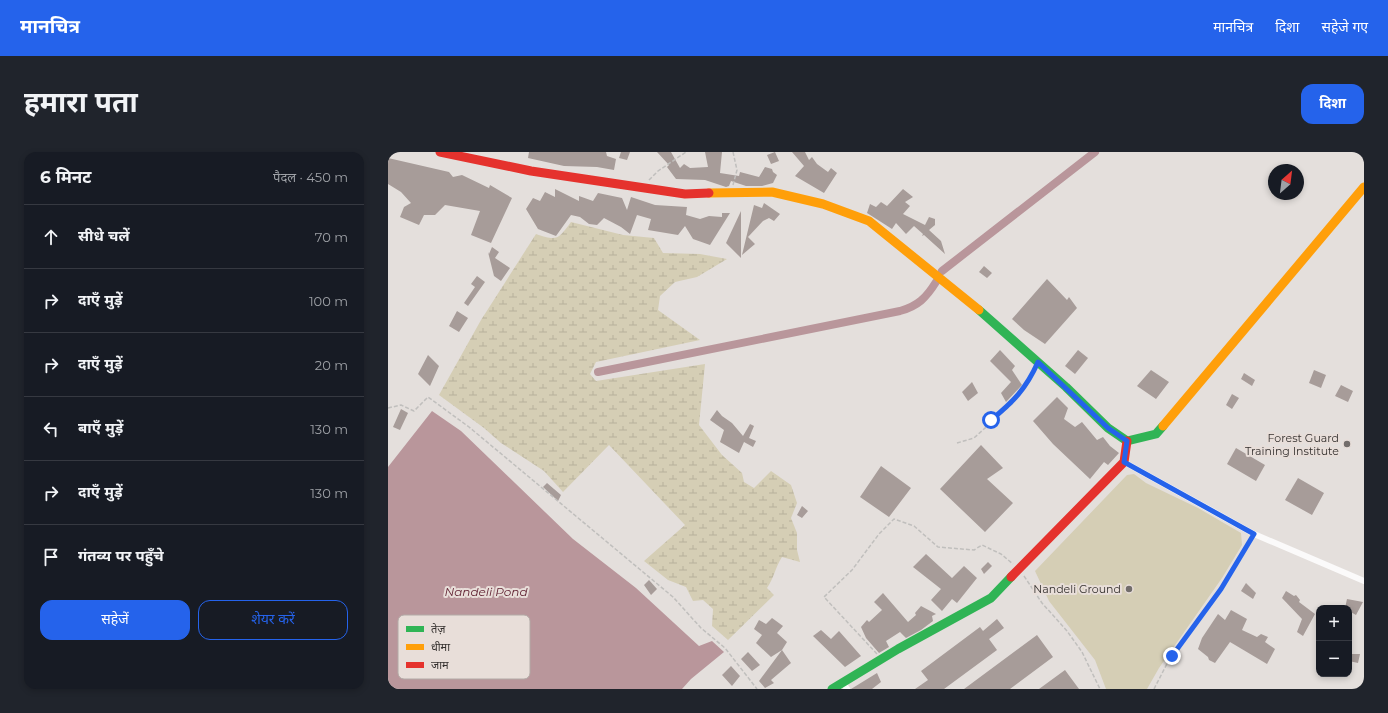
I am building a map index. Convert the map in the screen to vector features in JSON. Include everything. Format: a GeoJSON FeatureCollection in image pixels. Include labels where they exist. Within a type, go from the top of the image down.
{"type":"FeatureCollection","features":[{"type":"Feature","properties":{"kind":"main road"},"geometry":{"type":"LineString","coordinates":[[440,152],[531,172],[685,194],[772,192],[823,204],[869,221],[968,300],[1038,362],[1108,428],[1127,441],[1156,434],[1364,187]]}},
{"type":"Feature","properties":{"kind":"main road"},"geometry":{"type":"LineString","coordinates":[[832,689],[845,686],[882,659],[991,598],[1124,462],[1127,441]]}},
{"type":"Feature","properties":{"kind":"street"},"geometry":{"type":"LineString","coordinates":[[1124,462],[1254,534],[1364,581]]}},
{"type":"Feature","properties":{"kind":"path"},"geometry":{"type":"LineString","coordinates":[[641,188],[658,170],[686,152]]}},
{"type":"Feature","properties":{"kind":"path"},"geometry":{"type":"LineString","coordinates":[[732,193],[737,170],[733,152]]}},
{"type":"Feature","properties":{"kind":"path"},"geometry":{"type":"LineString","coordinates":[[957,443],[974,438],[1013,403],[1028,384],[1038,362]]}},
{"type":"Feature","properties":{"kind":"path"},"geometry":{"type":"LineString","coordinates":[[388,408],[402,406],[414,411],[428,397],[469,427],[673,597],[701,628],[725,648],[757,689]]}},
{"type":"Feature","properties":{"kind":"path"},"geometry":{"type":"LineString","coordinates":[[882,659],[824,597],[852,570],[879,534],[894,519],[914,526],[938,547],[974,550],[982,545],[1001,554],[1020,569],[1042,604],[1067,631],[1082,652],[1100,689]]}},
{"type":"Feature","properties":{"kind":"path"},"geometry":{"type":"LineString","coordinates":[[1154,689],[1172,656],[1221,589],[1254,534]]}},
{"type":"Feature","properties":{"kind":"green space"},"geometry":{"type":"Polygon","coordinates":[[[571,222],[623,235],[654,238],[663,253],[700,254],[727,259],[697,277],[675,282],[660,296],[658,310],[700,340],[596,362],[590,374],[596,381],[705,364],[699,425],[722,455],[742,473],[744,482],[754,488],[771,471],[791,485],[797,503],[791,518],[797,533],[797,550],[800,562],[782,557],[767,588],[774,595],[728,640],[712,626],[713,609],[703,600],[693,601],[686,587],[668,580],[644,561],[685,525],[609,445],[563,492],[544,471],[501,443],[484,428],[439,395],[481,320],[536,234],[548,238],[560,236],[571,222]]]}},
{"type":"Feature","properties":{"kind":"green space","name":"Nandeli Ground"},"geometry":{"type":"Polygon","coordinates":[[[1134,474],[1146,483],[1198,508],[1241,533],[1242,545],[1222,578],[1159,668],[1147,689],[1106,689],[1095,660],[1049,601],[1035,571],[1127,475],[1134,474]]]}},
{"type":"Feature","properties":{"kind":"water","name":"Nandeli Pond"},"geometry":{"type":"Polygon","coordinates":[[[432,411],[461,431],[573,539],[636,588],[699,646],[712,641],[724,652],[691,679],[682,689],[388,689],[388,467],[432,411]]]}},
{"type":"Feature","properties":{"kind":"building"},"geometry":{"type":"Polygon","coordinates":[[[529,152],[606,152],[607,156],[616,159],[614,170],[597,167],[564,166],[528,158],[529,152]]]}},
{"type":"Feature","properties":{"kind":"building"},"geometry":{"type":"Polygon","coordinates":[[[621,152],[630,152],[627,160],[619,158],[621,152]]]}},
{"type":"Feature","properties":{"kind":"building"},"geometry":{"type":"Polygon","coordinates":[[[657,152],[671,152],[680,168],[684,164],[690,168],[708,167],[705,152],[722,152],[720,173],[739,176],[740,172],[759,177],[765,167],[772,169],[777,175],[773,183],[762,186],[746,186],[731,181],[729,186],[726,187],[705,180],[676,179],[667,167],[669,165],[657,152]]]}},
{"type":"Feature","properties":{"kind":"building"},"geometry":{"type":"Polygon","coordinates":[[[775,152],[779,161],[771,164],[767,155],[775,152]]]}},
{"type":"Feature","properties":{"kind":"building"},"geometry":{"type":"Polygon","coordinates":[[[792,152],[805,152],[809,160],[812,157],[817,164],[828,172],[831,168],[837,173],[824,193],[795,176],[804,166],[792,152]]]}},
{"type":"Feature","properties":{"kind":"building"},"geometry":{"type":"Polygon","coordinates":[[[388,158],[449,172],[453,177],[462,175],[489,188],[490,185],[512,198],[491,243],[471,235],[480,211],[445,205],[435,215],[424,215],[419,225],[400,217],[404,207],[411,203],[401,192],[388,184],[388,158]]]}},
{"type":"Feature","properties":{"kind":"building"},"geometry":{"type":"Polygon","coordinates":[[[555,189],[579,201],[579,196],[593,201],[598,193],[622,198],[627,210],[631,197],[655,205],[687,207],[686,215],[700,219],[709,216],[722,217],[722,213],[730,213],[710,245],[693,239],[685,226],[678,235],[648,230],[651,219],[637,215],[630,234],[621,227],[604,218],[597,225],[589,224],[580,217],[571,215],[556,236],[538,229],[526,209],[533,198],[540,201],[545,192],[555,197],[555,189]]]}},
{"type":"Feature","properties":{"kind":"building"},"geometry":{"type":"Polygon","coordinates":[[[903,189],[913,197],[905,202],[910,206],[903,214],[925,225],[929,217],[935,219],[935,225],[929,230],[941,241],[945,254],[924,235],[922,236],[923,234],[914,226],[906,234],[896,223],[892,229],[867,213],[870,204],[876,207],[881,202],[887,206],[903,189]]]}},
{"type":"Feature","properties":{"kind":"building"},"geometry":{"type":"Polygon","coordinates":[[[764,203],[780,214],[774,221],[769,218],[763,221],[748,237],[755,244],[742,255],[754,205],[762,208],[764,203]]]}},
{"type":"Feature","properties":{"kind":"building"},"geometry":{"type":"Polygon","coordinates":[[[741,211],[741,258],[726,243],[741,211]]]}},
{"type":"Feature","properties":{"kind":"building"},"geometry":{"type":"Polygon","coordinates":[[[492,247],[499,252],[495,258],[510,268],[501,281],[494,276],[488,252],[489,254],[492,247]]]}},
{"type":"Feature","properties":{"kind":"building"},"geometry":{"type":"Polygon","coordinates":[[[984,266],[992,273],[987,278],[979,272],[984,266]]]}},
{"type":"Feature","properties":{"kind":"building"},"geometry":{"type":"Polygon","coordinates":[[[477,276],[485,282],[468,306],[464,303],[475,287],[471,284],[477,276]]]}},
{"type":"Feature","properties":{"kind":"building"},"geometry":{"type":"Polygon","coordinates":[[[1047,279],[1067,300],[1069,297],[1077,308],[1045,344],[1024,330],[1012,319],[1047,279]]]}},
{"type":"Feature","properties":{"kind":"building"},"geometry":{"type":"Polygon","coordinates":[[[457,311],[468,318],[459,332],[449,326],[457,311]]]}},
{"type":"Feature","properties":{"kind":"building"},"geometry":{"type":"Polygon","coordinates":[[[1000,350],[1015,366],[1012,370],[1022,385],[1006,402],[1001,393],[1011,382],[990,361],[1000,350]]]}},
{"type":"Feature","properties":{"kind":"building"},"geometry":{"type":"Polygon","coordinates":[[[1078,350],[1088,358],[1075,374],[1065,366],[1078,350]]]}},
{"type":"Feature","properties":{"kind":"building"},"geometry":{"type":"Polygon","coordinates":[[[428,355],[439,366],[430,386],[418,374],[428,355]]]}},
{"type":"Feature","properties":{"kind":"building"},"geometry":{"type":"Polygon","coordinates":[[[1151,370],[1169,382],[1156,399],[1137,386],[1151,370]]]}},
{"type":"Feature","properties":{"kind":"building"},"geometry":{"type":"Polygon","coordinates":[[[1314,370],[1326,375],[1321,388],[1309,383],[1314,370]]]}},
{"type":"Feature","properties":{"kind":"building"},"geometry":{"type":"Polygon","coordinates":[[[1244,373],[1255,380],[1252,386],[1241,379],[1244,373]]]}},
{"type":"Feature","properties":{"kind":"building"},"geometry":{"type":"Polygon","coordinates":[[[972,382],[978,393],[968,401],[962,392],[972,382]]]}},
{"type":"Feature","properties":{"kind":"building"},"geometry":{"type":"Polygon","coordinates":[[[1341,385],[1353,391],[1348,402],[1335,396],[1341,385]]]}},
{"type":"Feature","properties":{"kind":"building"},"geometry":{"type":"Polygon","coordinates":[[[1232,394],[1239,398],[1232,409],[1226,405],[1232,394]]]}},
{"type":"Feature","properties":{"kind":"building"},"geometry":{"type":"Polygon","coordinates":[[[1057,397],[1068,408],[1064,419],[1075,427],[1082,422],[1097,440],[1103,437],[1110,446],[1119,453],[1108,465],[1104,462],[1090,479],[1053,444],[1033,421],[1057,397]]]}},
{"type":"Feature","properties":{"kind":"building"},"geometry":{"type":"Polygon","coordinates":[[[401,409],[408,413],[400,430],[393,427],[401,409]]]}},
{"type":"Feature","properties":{"kind":"building"},"geometry":{"type":"Polygon","coordinates":[[[717,410],[722,416],[732,423],[743,436],[750,424],[754,426],[749,438],[756,441],[753,447],[744,442],[739,453],[720,442],[724,430],[710,420],[717,410]]]}},
{"type":"Feature","properties":{"kind":"building"},"geometry":{"type":"Polygon","coordinates":[[[981,445],[1003,468],[987,479],[1013,503],[985,532],[940,489],[981,445]]]}},
{"type":"Feature","properties":{"kind":"building"},"geometry":{"type":"Polygon","coordinates":[[[1236,448],[1265,465],[1256,481],[1227,464],[1236,448]]]}},
{"type":"Feature","properties":{"kind":"building"},"geometry":{"type":"Polygon","coordinates":[[[881,466],[911,488],[889,517],[860,497],[881,466]]]}},
{"type":"Feature","properties":{"kind":"building"},"geometry":{"type":"Polygon","coordinates":[[[1298,478],[1324,493],[1312,515],[1285,500],[1298,478]]]}},
{"type":"Feature","properties":{"kind":"building"},"geometry":{"type":"Polygon","coordinates":[[[547,483],[561,495],[558,501],[543,487],[547,483]]]}},
{"type":"Feature","properties":{"kind":"building"},"geometry":{"type":"Polygon","coordinates":[[[802,506],[808,511],[802,518],[797,515],[802,506]]]}},
{"type":"Feature","properties":{"kind":"building"},"geometry":{"type":"Polygon","coordinates":[[[926,554],[952,578],[964,566],[977,578],[957,603],[952,599],[942,611],[931,600],[941,589],[913,567],[926,554]]]}},
{"type":"Feature","properties":{"kind":"building"},"geometry":{"type":"Polygon","coordinates":[[[988,562],[992,566],[984,574],[981,569],[988,562]]]}},
{"type":"Feature","properties":{"kind":"building"},"geometry":{"type":"Polygon","coordinates":[[[649,580],[657,589],[651,595],[644,585],[649,580]]]}},
{"type":"Feature","properties":{"kind":"building"},"geometry":{"type":"Polygon","coordinates":[[[1246,583],[1256,593],[1253,599],[1241,591],[1246,583]]]}},
{"type":"Feature","properties":{"kind":"building"},"geometry":{"type":"Polygon","coordinates":[[[1286,591],[1294,596],[1296,595],[1300,600],[1299,602],[1315,614],[1303,636],[1297,632],[1302,619],[1282,598],[1286,591]]]}},
{"type":"Feature","properties":{"kind":"building"},"geometry":{"type":"Polygon","coordinates":[[[883,593],[908,622],[916,615],[915,613],[921,606],[936,614],[932,616],[933,621],[921,630],[906,638],[900,632],[886,641],[889,647],[879,653],[866,638],[861,627],[867,620],[869,622],[882,610],[874,602],[883,593]]]}},
{"type":"Feature","properties":{"kind":"building"},"geometry":{"type":"Polygon","coordinates":[[[1347,599],[1363,602],[1356,615],[1352,613],[1352,605],[1346,605],[1347,599]]]}},
{"type":"Feature","properties":{"kind":"building"},"geometry":{"type":"Polygon","coordinates":[[[1231,610],[1247,619],[1242,630],[1257,637],[1261,634],[1268,637],[1265,642],[1275,649],[1267,664],[1230,642],[1215,663],[1209,660],[1208,657],[1198,649],[1202,638],[1218,614],[1225,620],[1231,610]]]}},
{"type":"Feature","properties":{"kind":"building"},"geometry":{"type":"Polygon","coordinates":[[[772,618],[783,626],[777,633],[787,642],[782,650],[771,657],[756,643],[762,635],[754,629],[759,620],[766,624],[772,618]]]}},
{"type":"Feature","properties":{"kind":"building"},"geometry":{"type":"Polygon","coordinates":[[[997,619],[1004,628],[989,639],[997,650],[944,689],[915,689],[928,680],[921,671],[980,627],[983,631],[997,619]]]}},
{"type":"Feature","properties":{"kind":"building"},"geometry":{"type":"Polygon","coordinates":[[[821,630],[831,639],[839,631],[861,656],[845,667],[813,636],[821,630]]]}},
{"type":"Feature","properties":{"kind":"building"},"geometry":{"type":"Polygon","coordinates":[[[1037,635],[1053,657],[1010,689],[964,689],[1037,635]]]}},
{"type":"Feature","properties":{"kind":"building"},"geometry":{"type":"Polygon","coordinates":[[[782,650],[791,663],[771,680],[774,683],[765,688],[759,681],[782,650]]]}},
{"type":"Feature","properties":{"kind":"building"},"geometry":{"type":"Polygon","coordinates":[[[748,652],[760,665],[752,671],[741,659],[748,652]]]}},
{"type":"Feature","properties":{"kind":"building"},"geometry":{"type":"Polygon","coordinates":[[[1352,654],[1360,654],[1358,663],[1352,662],[1352,654]]]}},
{"type":"Feature","properties":{"kind":"building"},"geometry":{"type":"Polygon","coordinates":[[[731,666],[740,676],[732,686],[722,675],[731,666]]]}},
{"type":"Feature","properties":{"kind":"building"},"geometry":{"type":"Polygon","coordinates":[[[1065,670],[1079,689],[1039,689],[1065,670]]]}},
{"type":"Feature","properties":{"kind":"building"},"geometry":{"type":"Polygon","coordinates":[[[877,673],[881,682],[872,689],[851,689],[877,673]]]}},
{"type":"Feature","properties":{"kind":"waterway"},"geometry":{"type":"LineString","coordinates":[[942,271],[1095,152]]}},
{"type":"Feature","properties":{"kind":"waterway"},"geometry":{"type":"LineString","coordinates":[[598,372],[900,311],[912,307],[921,301],[929,293],[936,282]]}},
{"type":"Feature","properties":{"kind":"traffic: fast"},"geometry":{"type":"LineString","coordinates":[[979,310],[1066,387],[1108,428],[1127,441],[1156,434],[1163,426]]}},
{"type":"Feature","properties":{"kind":"traffic: fast"},"geometry":{"type":"LineString","coordinates":[[832,689],[898,649],[991,598],[1011,577]]}},
{"type":"Feature","properties":{"kind":"traffic: slow"},"geometry":{"type":"LineString","coordinates":[[1163,426],[1364,187]]}},
{"type":"Feature","properties":{"kind":"traffic: slow"},"geometry":{"type":"LineString","coordinates":[[709,193],[772,192],[823,204],[869,221],[979,310]]}},
{"type":"Feature","properties":{"kind":"traffic: jam"},"geometry":{"type":"LineString","coordinates":[[440,152],[531,171],[685,194],[709,193]]}},
{"type":"Feature","properties":{"kind":"traffic: jam"},"geometry":{"type":"LineString","coordinates":[[1011,577],[1124,462],[1127,441]]}},
{"type":"Feature","properties":{"kind":"place","name":"Forest Guard Training Institute"},"geometry":{"type":"Point","coordinates":[1347,444]}},
{"type":"Feature","properties":{"kind":"place","name":"Nandeli Ground"},"geometry":{"type":"Point","coordinates":[1129,589]}},
{"type":"Feature","properties":{"kind":"route"},"geometry":{"type":"LineString","coordinates":[[991,420],[1013,403],[1028,384],[1038,362],[1108,428],[1127,441],[1124,462],[1254,534],[1221,589],[1172,656]]}}]}
